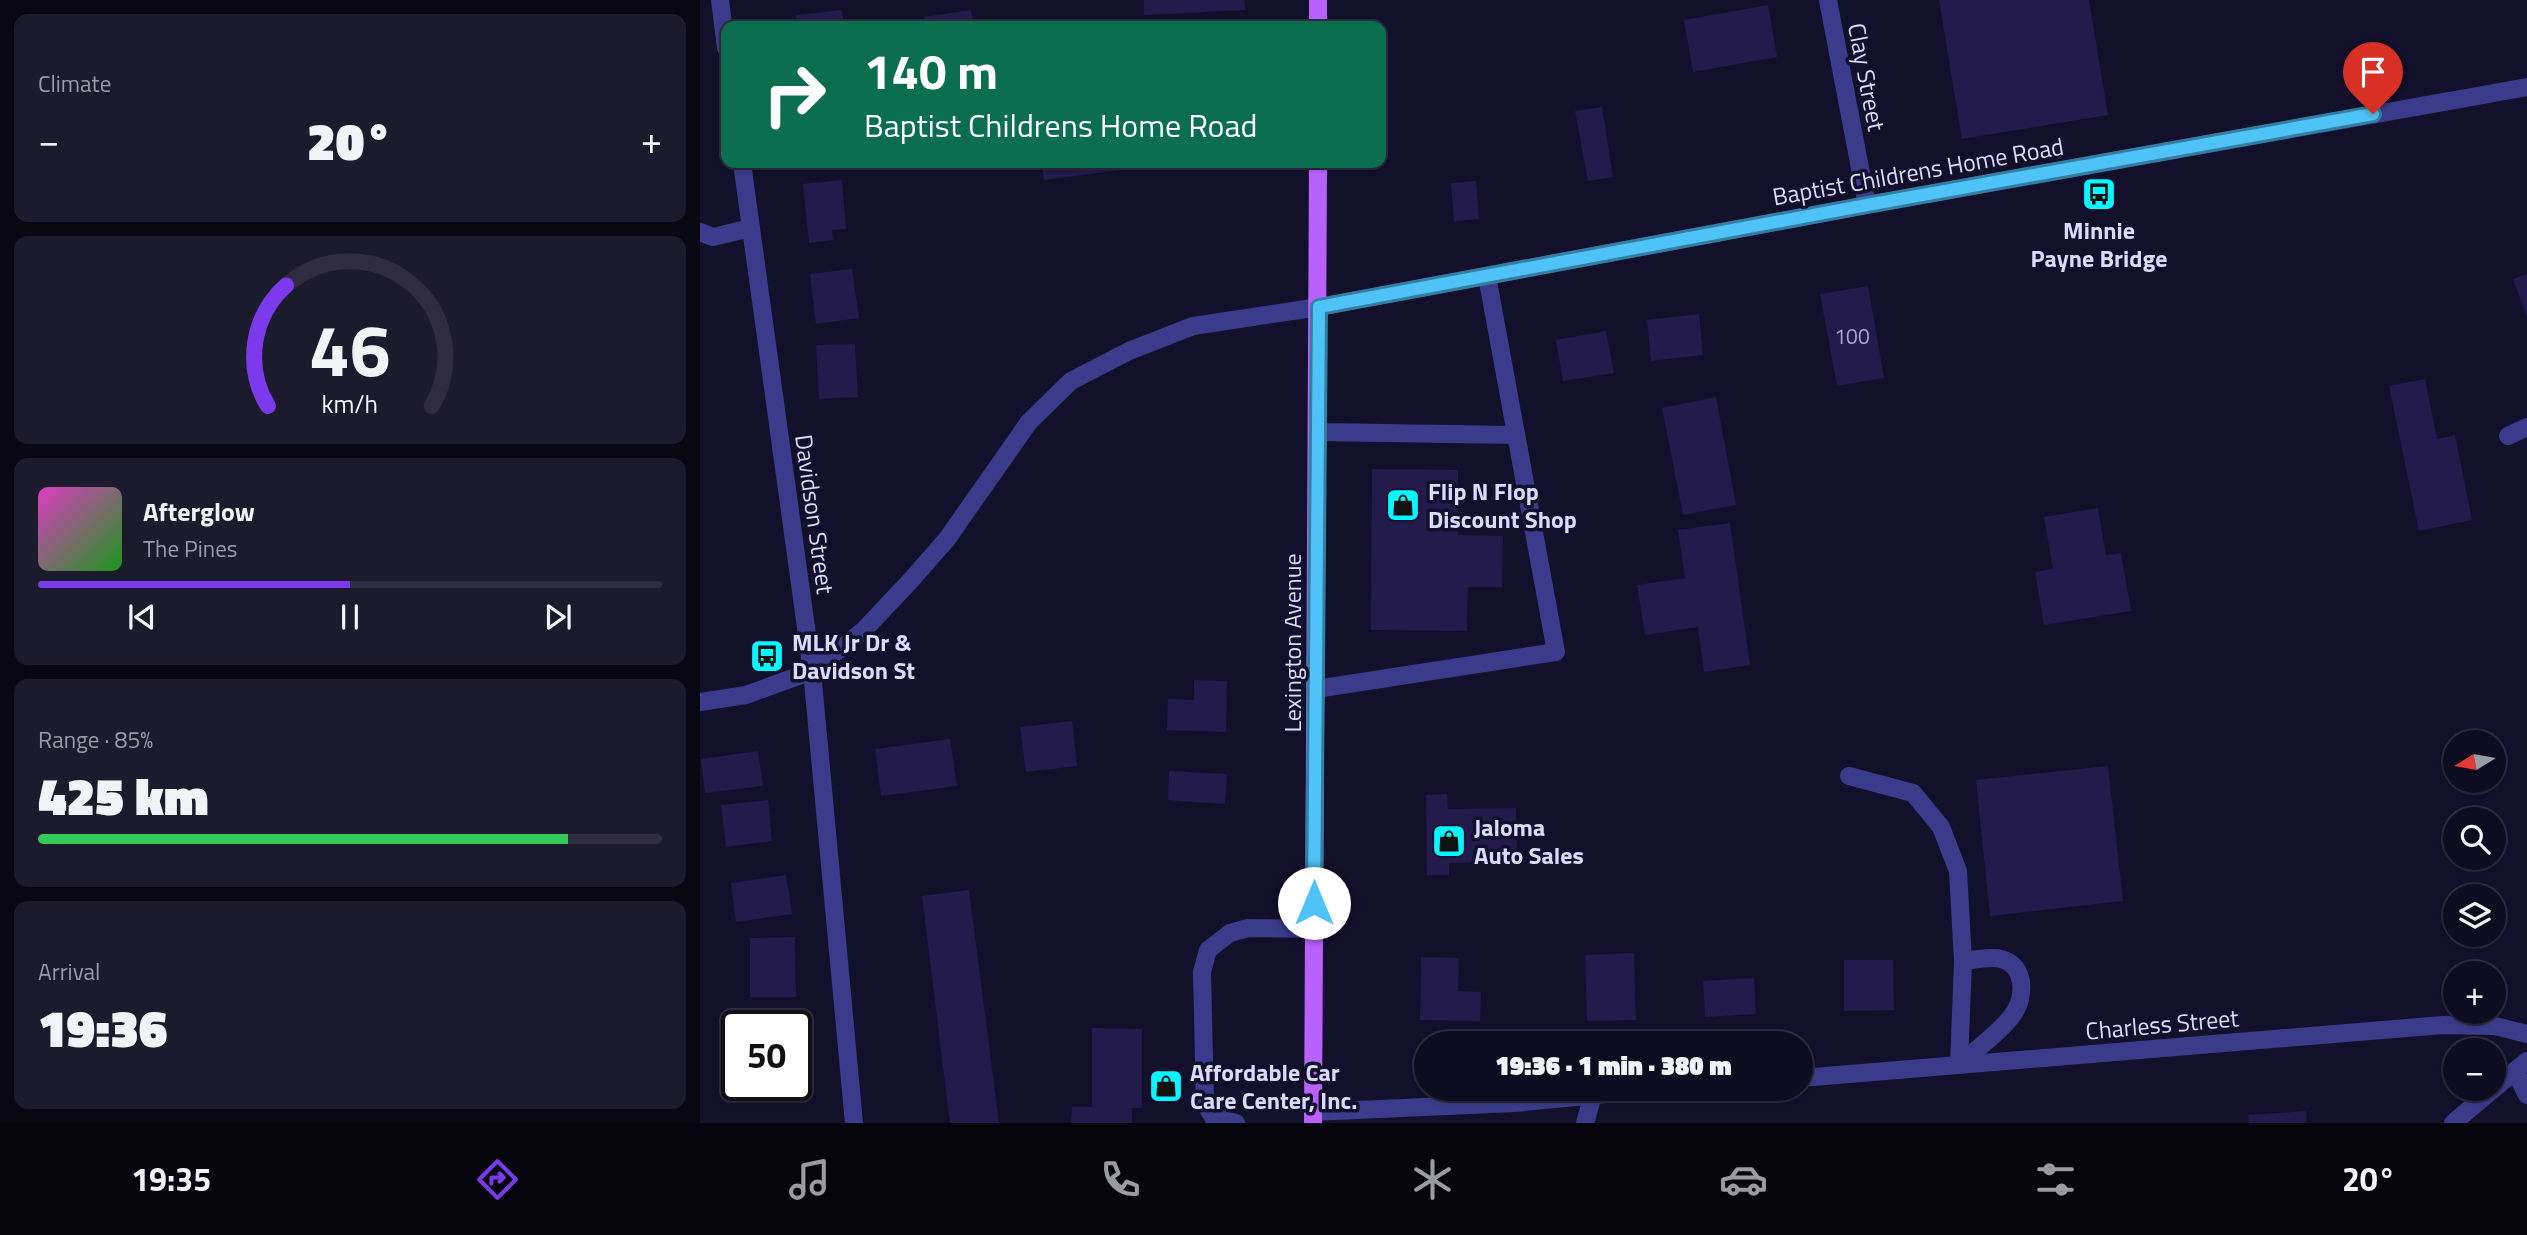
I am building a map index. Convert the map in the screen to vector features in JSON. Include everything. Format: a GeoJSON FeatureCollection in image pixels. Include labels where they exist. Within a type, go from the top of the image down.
{"type":"FeatureCollection","features":[{"type":"Feature","properties":{"kind":"main road"},"geometry":{"type":"LineString","coordinates":[[1318,0],[1318,21]]}},
{"type":"Feature","properties":{"kind":"main road","name":"Lexington Avenue"},"geometry":{"type":"LineString","coordinates":[[1313,1117],[1318,168]]}},
{"type":"Feature","properties":{"kind":"street"},"geometry":{"type":"LineString","coordinates":[[720,0],[723,21]]}},
{"type":"Feature","properties":{"kind":"street","name":"Clay Street"},"geometry":{"type":"LineString","coordinates":[[1828,0],[1867,205]]}},
{"type":"Feature","properties":{"kind":"street","name":"Baptist Childrens Home Road"},"geometry":{"type":"LineString","coordinates":[[700,702],[746,695],[812,671],[864,630],[912,579],[947,539],[1029,422],[1071,381],[1129,351],[1193,326],[1319,307],[1867,205],[2527,87]]}},
{"type":"Feature","properties":{"kind":"street","name":"Davidson Street"},"geometry":{"type":"LineString","coordinates":[[743,168],[812,671],[854,1123]]}},
{"type":"Feature","properties":{"kind":"street"},"geometry":{"type":"LineString","coordinates":[[700,232],[713,237],[751,228]]}},
{"type":"Feature","properties":{"kind":"street"},"geometry":{"type":"LineString","coordinates":[[1316,689],[1556,652],[1487,276]]}},
{"type":"Feature","properties":{"kind":"street"},"geometry":{"type":"LineString","coordinates":[[2508,436],[2527,427]]}},
{"type":"Feature","properties":{"kind":"street"},"geometry":{"type":"LineString","coordinates":[[1318,432],[1516,435]]}},
{"type":"Feature","properties":{"kind":"street"},"geometry":{"type":"LineString","coordinates":[[1849,776],[1913,793],[1941,827],[1958,872],[1963,961],[1959,1065]]}},
{"type":"Feature","properties":{"kind":"street"},"geometry":{"type":"LineString","coordinates":[[1236,1123],[1213,1117],[1205,1104],[1202,972],[1208,950],[1230,933],[1248,928],[1314,929]]}},
{"type":"Feature","properties":{"kind":"street"},"geometry":{"type":"LineString","coordinates":[[1959,1065],[2013,1014],[2023,995],[2020,976],[2013,965],[2000,958],[1963,961]]}},
{"type":"Feature","properties":{"kind":"street","name":"Charless Street"},"geometry":{"type":"LineString","coordinates":[[1813,1076],[2443,1025],[2495,1026],[2527,1034]]}},
{"type":"Feature","properties":{"kind":"street"},"geometry":{"type":"LineString","coordinates":[[2453,1123],[2521,1066],[2527,1095]]}},
{"type":"Feature","properties":{"kind":"street"},"geometry":{"type":"LineString","coordinates":[[1313,1117],[1537,1101]]}},
{"type":"Feature","properties":{"kind":"street"},"geometry":{"type":"LineString","coordinates":[[1584,1123],[1591,1101]]}},
{"type":"Feature","properties":{"kind":"building"},"geometry":{"type":"Polygon","coordinates":[[[1144,0],[1244,0],[1245,10],[1144,15],[1144,0]]]}},
{"type":"Feature","properties":{"kind":"building"},"geometry":{"type":"Polygon","coordinates":[[[1939,0],[2089,0],[2108,115],[1962,139],[1939,0]]]}},
{"type":"Feature","properties":{"kind":"building"},"geometry":{"type":"Polygon","coordinates":[[[1768,5],[1777,57],[1693,72],[1684,20],[1768,5]]]}},
{"type":"Feature","properties":{"kind":"building"},"geometry":{"type":"Polygon","coordinates":[[[842,10],[843,21],[797,21],[796,15],[842,10]]]}},
{"type":"Feature","properties":{"kind":"building"},"geometry":{"type":"Polygon","coordinates":[[[971,10],[973,21],[924,21],[924,17],[971,10]]]}},
{"type":"Feature","properties":{"kind":"building"},"geometry":{"type":"Polygon","coordinates":[[[1602,107],[1613,177],[1588,181],[1575,111],[1602,107]]]}},
{"type":"Feature","properties":{"kind":"building"},"geometry":{"type":"Polygon","coordinates":[[[1043,168],[1135,168],[1044,180],[1043,168]]]}},
{"type":"Feature","properties":{"kind":"building"},"geometry":{"type":"Polygon","coordinates":[[[842,180],[846,229],[832,230],[833,240],[809,243],[803,184],[842,180]]]}},
{"type":"Feature","properties":{"kind":"building"},"geometry":{"type":"Polygon","coordinates":[[[1476,181],[1479,219],[1454,221],[1451,183],[1476,181]]]}},
{"type":"Feature","properties":{"kind":"building"},"geometry":{"type":"Polygon","coordinates":[[[852,269],[859,318],[816,324],[810,274],[852,269]]]}},
{"type":"Feature","properties":{"kind":"building"},"geometry":{"type":"Polygon","coordinates":[[[2527,274],[2527,317],[2513,279],[2527,274]]]}},
{"type":"Feature","properties":{"kind":"building"},"geometry":{"type":"Polygon","coordinates":[[[1868,286],[1884,378],[1837,386],[1820,294],[1868,286]]]}},
{"type":"Feature","properties":{"kind":"building"},"geometry":{"type":"Polygon","coordinates":[[[1699,314],[1703,355],[1651,361],[1647,320],[1699,314]]]}},
{"type":"Feature","properties":{"kind":"building"},"geometry":{"type":"Polygon","coordinates":[[[1606,331],[1614,373],[1563,381],[1556,340],[1606,331]]]}},
{"type":"Feature","properties":{"kind":"building"},"geometry":{"type":"Polygon","coordinates":[[[855,344],[858,397],[819,399],[816,345],[855,344]]]}},
{"type":"Feature","properties":{"kind":"building"},"geometry":{"type":"Polygon","coordinates":[[[2425,379],[2437,439],[2455,435],[2472,520],[2419,531],[2389,386],[2425,379]]]}},
{"type":"Feature","properties":{"kind":"building"},"geometry":{"type":"Polygon","coordinates":[[[1716,397],[1736,505],[1683,515],[1662,408],[1716,397]]]}},
{"type":"Feature","properties":{"kind":"building"},"geometry":{"type":"Polygon","coordinates":[[[1372,469],[1458,470],[1458,535],[1503,536],[1502,587],[1468,587],[1467,631],[1371,630],[1372,469]]]}},
{"type":"Feature","properties":{"kind":"building"},"geometry":{"type":"Polygon","coordinates":[[[2098,508],[2106,555],[2121,553],[2131,611],[2044,625],[2035,572],[2053,569],[2044,517],[2098,508]]]}},
{"type":"Feature","properties":{"kind":"building"},"geometry":{"type":"Polygon","coordinates":[[[1730,523],[1750,665],[1704,672],[1698,627],[1645,635],[1637,585],[1685,578],[1678,530],[1730,523]]]}},
{"type":"Feature","properties":{"kind":"building"},"geometry":{"type":"Polygon","coordinates":[[[1194,680],[1227,681],[1226,732],[1167,730],[1168,699],[1194,700],[1194,680]]]}},
{"type":"Feature","properties":{"kind":"building"},"geometry":{"type":"Polygon","coordinates":[[[1072,721],[1077,766],[1026,772],[1020,727],[1072,721]]]}},
{"type":"Feature","properties":{"kind":"building"},"geometry":{"type":"Polygon","coordinates":[[[950,739],[957,786],[881,796],[875,749],[950,739]]]}},
{"type":"Feature","properties":{"kind":"building"},"geometry":{"type":"Polygon","coordinates":[[[758,751],[763,786],[705,793],[701,759],[758,751]]]}},
{"type":"Feature","properties":{"kind":"building"},"geometry":{"type":"Polygon","coordinates":[[[2108,766],[2123,901],[1990,916],[1976,780],[2108,766]]]}},
{"type":"Feature","properties":{"kind":"building"},"geometry":{"type":"Polygon","coordinates":[[[1169,771],[1227,774],[1225,804],[1168,800],[1169,771]]]}},
{"type":"Feature","properties":{"kind":"building"},"geometry":{"type":"Polygon","coordinates":[[[1447,794],[1448,809],[1516,808],[1517,862],[1449,863],[1449,875],[1427,875],[1426,795],[1447,794]]]}},
{"type":"Feature","properties":{"kind":"building"},"geometry":{"type":"Polygon","coordinates":[[[768,800],[772,841],[726,847],[721,805],[768,800]]]}},
{"type":"Feature","properties":{"kind":"building"},"geometry":{"type":"Polygon","coordinates":[[[786,875],[792,914],[736,922],[731,883],[786,875]]]}},
{"type":"Feature","properties":{"kind":"building"},"geometry":{"type":"Polygon","coordinates":[[[969,890],[999,1123],[950,1123],[922,896],[969,890]]]}},
{"type":"Feature","properties":{"kind":"building"},"geometry":{"type":"Polygon","coordinates":[[[795,937],[796,997],[750,997],[750,938],[795,937]]]}},
{"type":"Feature","properties":{"kind":"building"},"geometry":{"type":"Polygon","coordinates":[[[1634,953],[1636,1020],[1587,1021],[1585,955],[1634,953]]]}},
{"type":"Feature","properties":{"kind":"building"},"geometry":{"type":"Polygon","coordinates":[[[1421,957],[1459,958],[1458,991],[1481,992],[1480,1021],[1420,1020],[1421,957]]]}},
{"type":"Feature","properties":{"kind":"building"},"geometry":{"type":"Polygon","coordinates":[[[1844,960],[1893,960],[1894,1010],[1844,1011],[1844,960]]]}},
{"type":"Feature","properties":{"kind":"building"},"geometry":{"type":"Polygon","coordinates":[[[1754,978],[1756,1014],[1705,1017],[1703,981],[1754,978]]]}},
{"type":"Feature","properties":{"kind":"building"},"geometry":{"type":"Polygon","coordinates":[[[1092,1028],[1142,1029],[1142,1108],[1132,1108],[1132,1123],[1071,1123],[1072,1107],[1092,1107],[1092,1028]]]}},
{"type":"Feature","properties":{"kind":"building"},"geometry":{"type":"Polygon","coordinates":[[[2306,1111],[2307,1123],[2249,1123],[2248,1115],[2306,1111]]]}},
{"type":"Feature","properties":{"kind":"place","name":"Minnie Payne Bridge"},"geometry":{"type":"Point","coordinates":[2099,194]}},
{"type":"Feature","properties":{"kind":"place","name":"Flip N Flop Discount Shop"},"geometry":{"type":"Point","coordinates":[1403,505]}},
{"type":"Feature","properties":{"kind":"place","name":"MLK Jr Dr & Davidson St"},"geometry":{"type":"Point","coordinates":[767,656]}},
{"type":"Feature","properties":{"kind":"place","name":"Jaloma Auto Sales"},"geometry":{"type":"Point","coordinates":[1449,841]}},
{"type":"Feature","properties":{"kind":"place","name":"Affordable Car Care Center, Inc."},"geometry":{"type":"Point","coordinates":[1166,1086]}},
{"type":"Feature","properties":{"kind":"route"},"geometry":{"type":"LineString","coordinates":[[1314,903],[1319,307],[2373,114]]}}]}
